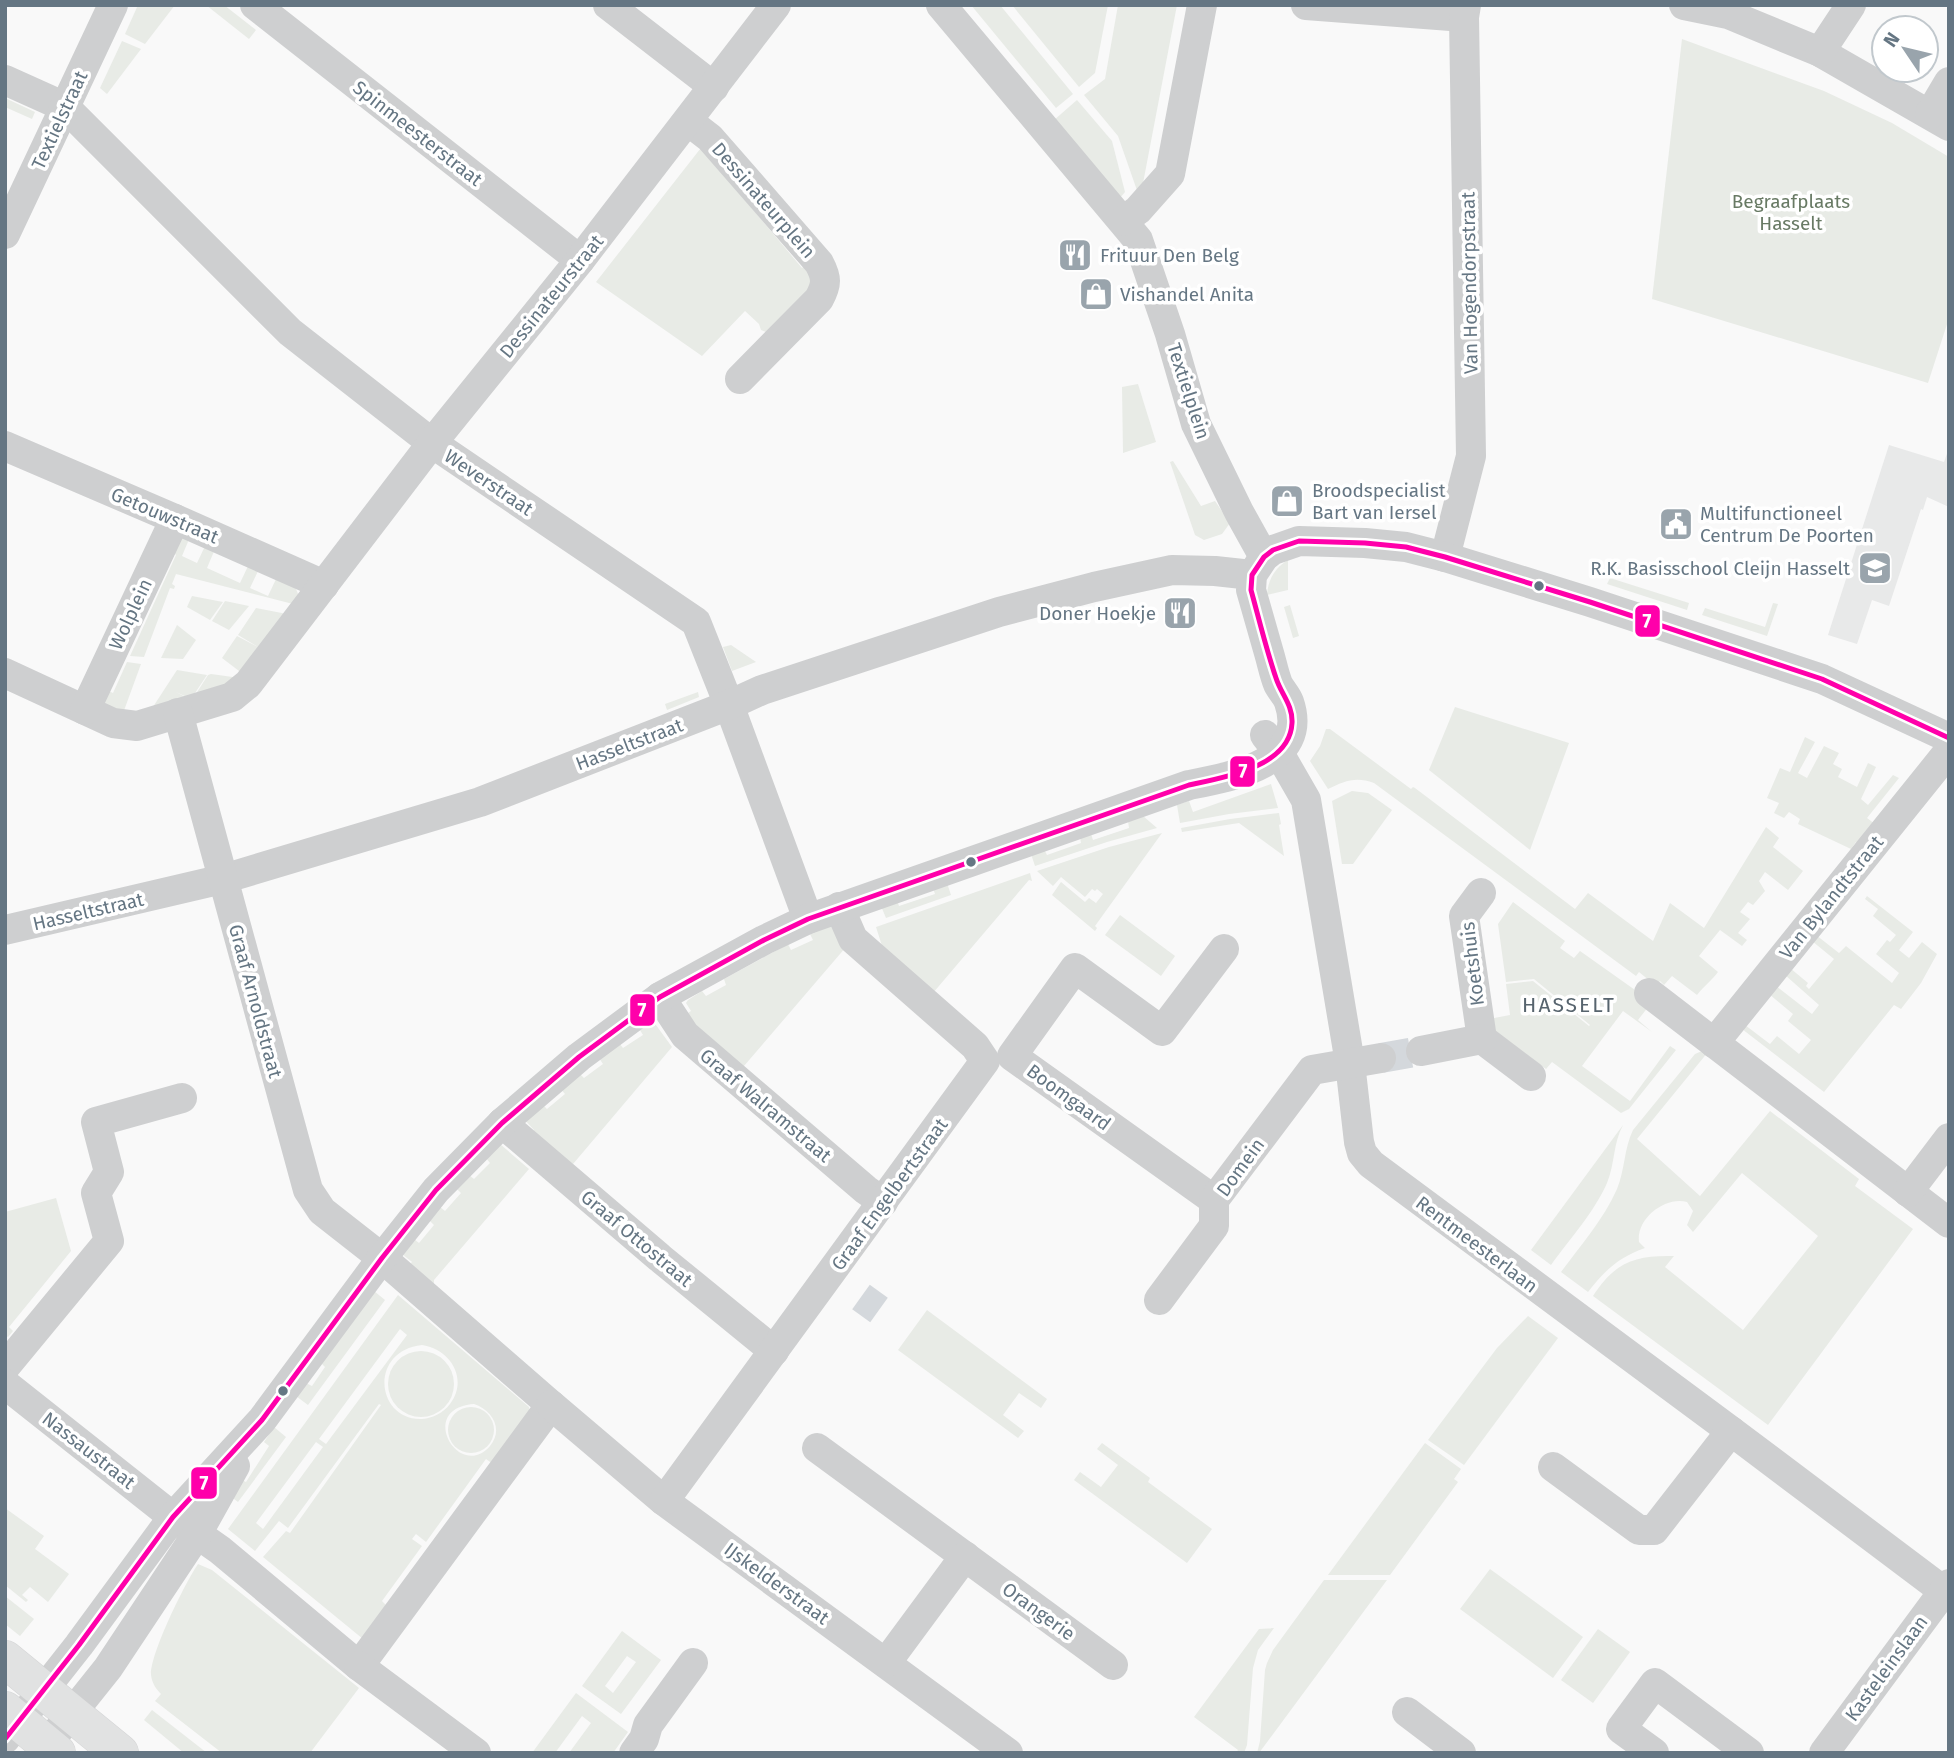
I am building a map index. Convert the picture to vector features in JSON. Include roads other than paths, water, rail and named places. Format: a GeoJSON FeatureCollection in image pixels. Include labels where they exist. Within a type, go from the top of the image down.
{"type":"FeatureCollection","features":[{"type":"Feature","properties":{"kind":"main road"},"geometry":{"type":"LineString","coordinates":[[5,1659],[120,1753]]}},
{"type":"Feature","properties":{"kind":"main road"},"geometry":{"type":"LineString","coordinates":[[10,1723],[48,1750]]}},
{"type":"Feature","properties":{"kind":"street","name":"Textielstraat"},"geometry":{"type":"LineString","coordinates":[[5,234],[113,5]]}},
{"type":"Feature","properties":{"kind":"street","name":"Spinmeesterstraat"},"geometry":{"type":"LineString","coordinates":[[255,5],[580,260]]}},
{"type":"Feature","properties":{"kind":"street"},"geometry":{"type":"LineString","coordinates":[[608,5],[714,87]]}},
{"type":"Feature","properties":{"kind":"street","name":"Dessinateurstraat"},"geometry":{"type":"LineString","coordinates":[[324,586],[432,443],[580,260],[776,5]]}},
{"type":"Feature","properties":{"kind":"street","name":"Textielplein"},"geometry":{"type":"LineString","coordinates":[[941,5],[1138,240],[1170,334],[1196,424],[1239,512],[1258,565]]}},
{"type":"Feature","properties":{"kind":"street"},"geometry":{"type":"LineString","coordinates":[[1123,221],[1138,210],[1170,174],[1202,5]]}},
{"type":"Feature","properties":{"kind":"street"},"geometry":{"type":"LineString","coordinates":[[1306,5],[1465,11]]}},
{"type":"Feature","properties":{"kind":"street"},"geometry":{"type":"LineString","coordinates":[[1684,5],[1728,14],[1820,52],[1939,120],[1949,82]]}},
{"type":"Feature","properties":{"kind":"street"},"geometry":{"type":"LineString","coordinates":[[1820,52],[1852,5]]}},
{"type":"Feature","properties":{"kind":"street","name":"Van Hogendorpstraat"},"geometry":{"type":"LineString","coordinates":[[1446,557],[1471,456],[1465,11]]}},
{"type":"Feature","properties":{"kind":"street"},"geometry":{"type":"LineString","coordinates":[[5,80],[65,107]]}},
{"type":"Feature","properties":{"kind":"street","name":"Weverstraat"},"geometry":{"type":"LineString","coordinates":[[65,107],[290,332],[432,443],[696,622],[808,919]]}},
{"type":"Feature","properties":{"kind":"street","name":"Dessinateurplein"},"geometry":{"type":"LineString","coordinates":[[688,121],[710,138],[819,263],[826,275],[826,286],[819,299],[740,379]]}},
{"type":"Feature","properties":{"kind":"street","name":"Getouwstraat"},"geometry":{"type":"LineString","coordinates":[[5,446],[324,586]]}},
{"type":"Feature","properties":{"kind":"street","name":"Wolplein"},"geometry":{"type":"LineString","coordinates":[[86,710],[175,519]]}},
{"type":"Feature","properties":{"kind":"street"},"geometry":{"type":"LineString","coordinates":[[10,1723],[43,1689],[79,1645],[173,1517],[261,1420],[436,1190],[502,1123],[579,1057],[660,997],[808,919],[1189,785],[1229,777],[1270,760],[1272,744],[1289,740],[1292,727],[1289,701],[1279,685],[1251,590],[1258,565],[1273,550],[1299,541],[1365,543],[1446,557],[1822,679],[1949,738]]}},
{"type":"Feature","properties":{"kind":"street","name":"Hasseltstraat"},"geometry":{"type":"LineString","coordinates":[[5,930],[223,879],[480,802],[762,690],[999,612],[1172,570],[1215,571],[1258,565]]}},
{"type":"Feature","properties":{"kind":"street"},"geometry":{"type":"LineString","coordinates":[[5,673],[113,723],[137,726],[232,697],[247,684],[324,586]]}},
{"type":"Feature","properties":{"kind":"street","name":"Graaf Arnoldstraat"},"geometry":{"type":"LineString","coordinates":[[178,713],[308,1190],[323,1212],[382,1258],[551,1405]]}},
{"type":"Feature","properties":{"kind":"street","name":"Rentmeesterlaan"},"geometry":{"type":"LineString","coordinates":[[1272,744],[1306,800],[1350,1063],[1362,1153],[1371,1164],[1947,1590]]}},
{"type":"Feature","properties":{"kind":"street","name":"Van Bylandtstraat"},"geometry":{"type":"LineString","coordinates":[[1714,1043],[1949,751]]}},
{"type":"Feature","properties":{"kind":"street","name":"Koetshuis"},"geometry":{"type":"LineString","coordinates":[[1481,893],[1464,916],[1482,1039]]}},
{"type":"Feature","properties":{"kind":"street","name":"Graaf Engelbertstraat"},"geometry":{"type":"LineString","coordinates":[[664,1500],[985,1061],[975,1046],[853,939],[839,907]]}},
{"type":"Feature","properties":{"kind":"street","name":"Boomgaard"},"geometry":{"type":"LineString","coordinates":[[1214,1200],[1012,1056],[1075,968],[1162,1031],[1224,949]]}},
{"type":"Feature","properties":{"kind":"street"},"geometry":{"type":"LineString","coordinates":[[1649,993],[1949,1223]]}},
{"type":"Feature","properties":{"kind":"street","name":"Graaf Walramstraat"},"geometry":{"type":"LineString","coordinates":[[660,997],[685,1035],[883,1202]]}},
{"type":"Feature","properties":{"kind":"street"},"geometry":{"type":"LineString","coordinates":[[1421,1051],[1482,1039],[1531,1076]]}},
{"type":"Feature","properties":{"kind":"street"},"geometry":{"type":"LineString","coordinates":[[1350,1063],[1381,1058]]}},
{"type":"Feature","properties":{"kind":"street","name":"Domein"},"geometry":{"type":"LineString","coordinates":[[1159,1300],[1214,1226],[1214,1200],[1312,1070],[1350,1063]]}},
{"type":"Feature","properties":{"kind":"street"},"geometry":{"type":"LineString","coordinates":[[5,1367],[109,1241],[96,1193],[109,1172],[96,1122],[182,1098]]}},
{"type":"Feature","properties":{"kind":"street","name":"Graaf Ottostraat"},"geometry":{"type":"LineString","coordinates":[[502,1123],[774,1351]]}},
{"type":"Feature","properties":{"kind":"street"},"geometry":{"type":"LineString","coordinates":[[1909,1192],[1949,1138]]}},
{"type":"Feature","properties":{"kind":"street","name":"Nassaustraat"},"geometry":{"type":"LineString","coordinates":[[5,1384],[173,1517],[220,1550],[359,1666]]}},
{"type":"Feature","properties":{"kind":"street"},"geometry":{"type":"LineString","coordinates":[[476,1753],[359,1666],[551,1405]]}},
{"type":"Feature","properties":{"kind":"street","name":"IJskelderstraat"},"geometry":{"type":"LineString","coordinates":[[551,1405],[664,1500],[1008,1753]]}},
{"type":"Feature","properties":{"kind":"street"},"geometry":{"type":"LineString","coordinates":[[48,1750],[72,1712],[108,1668],[197,1534],[261,1420]]}},
{"type":"Feature","properties":{"kind":"street"},"geometry":{"type":"LineString","coordinates":[[1553,1467],[1639,1530],[1654,1530],[1731,1431]]}},
{"type":"Feature","properties":{"kind":"street","name":"Orangerie"},"geometry":{"type":"LineString","coordinates":[[817,1448],[1113,1665]]}},
{"type":"Feature","properties":{"kind":"street"},"geometry":{"type":"LineString","coordinates":[[886,1663],[965,1556]]}},
{"type":"Feature","properties":{"kind":"street","name":"Kasteleinslaan"},"geometry":{"type":"LineString","coordinates":[[1824,1753],[1947,1590]]}},
{"type":"Feature","properties":{"kind":"street"},"geometry":{"type":"LineString","coordinates":[[634,1753],[644,1739],[648,1724],[694,1663]]}},
{"type":"Feature","properties":{"kind":"street"},"geometry":{"type":"LineString","coordinates":[[1654,1753],[1621,1729],[1655,1684],[1749,1753]]}},
{"type":"Feature","properties":{"kind":"street"},"geometry":{"type":"LineString","coordinates":[[1407,1712],[1461,1753]]}},
{"type":"Feature","properties":{"kind":"tunnel"},"geometry":{"type":"LineString","coordinates":[[1381,1058],[1421,1051]]}},
{"type":"Feature","properties":{"kind":"tunnel"},"geometry":{"type":"LineString","coordinates":[[861,1297],[879,1310]]}},
{"type":"Feature","properties":{"kind":"place","name":"Frituur Den Belg"},"geometry":{"type":"Point","coordinates":[1075,255]}},
{"type":"Feature","properties":{"kind":"place","name":"Vishandel Anita"},"geometry":{"type":"Point","coordinates":[1096,294]}},
{"type":"Feature","properties":{"kind":"place","name":"Broodspecialist Bart van Iersel"},"geometry":{"type":"Point","coordinates":[1287,501]}},
{"type":"Feature","properties":{"kind":"place","name":"Multifunctioneel Centrum De Poorten"},"geometry":{"type":"Point","coordinates":[1676,524]}},
{"type":"Feature","properties":{"kind":"place","name":"R.K. Basisschool Cleijn Hasselt"},"geometry":{"type":"Point","coordinates":[1875,568]}},
{"type":"Feature","properties":{"kind":"place","name":"Doner Hoekje"},"geometry":{"type":"Point","coordinates":[1180,613]}},
{"type":"Feature","properties":{"kind":"district","name":"HASSELT"},"geometry":{"type":"Point","coordinates":[1569,1005]}},
{"type":"Feature","properties":{"kind":"park label","name":"Begraafplaats Hasselt"},"geometry":{"type":"Point","coordinates":[1791,212]}}]}
